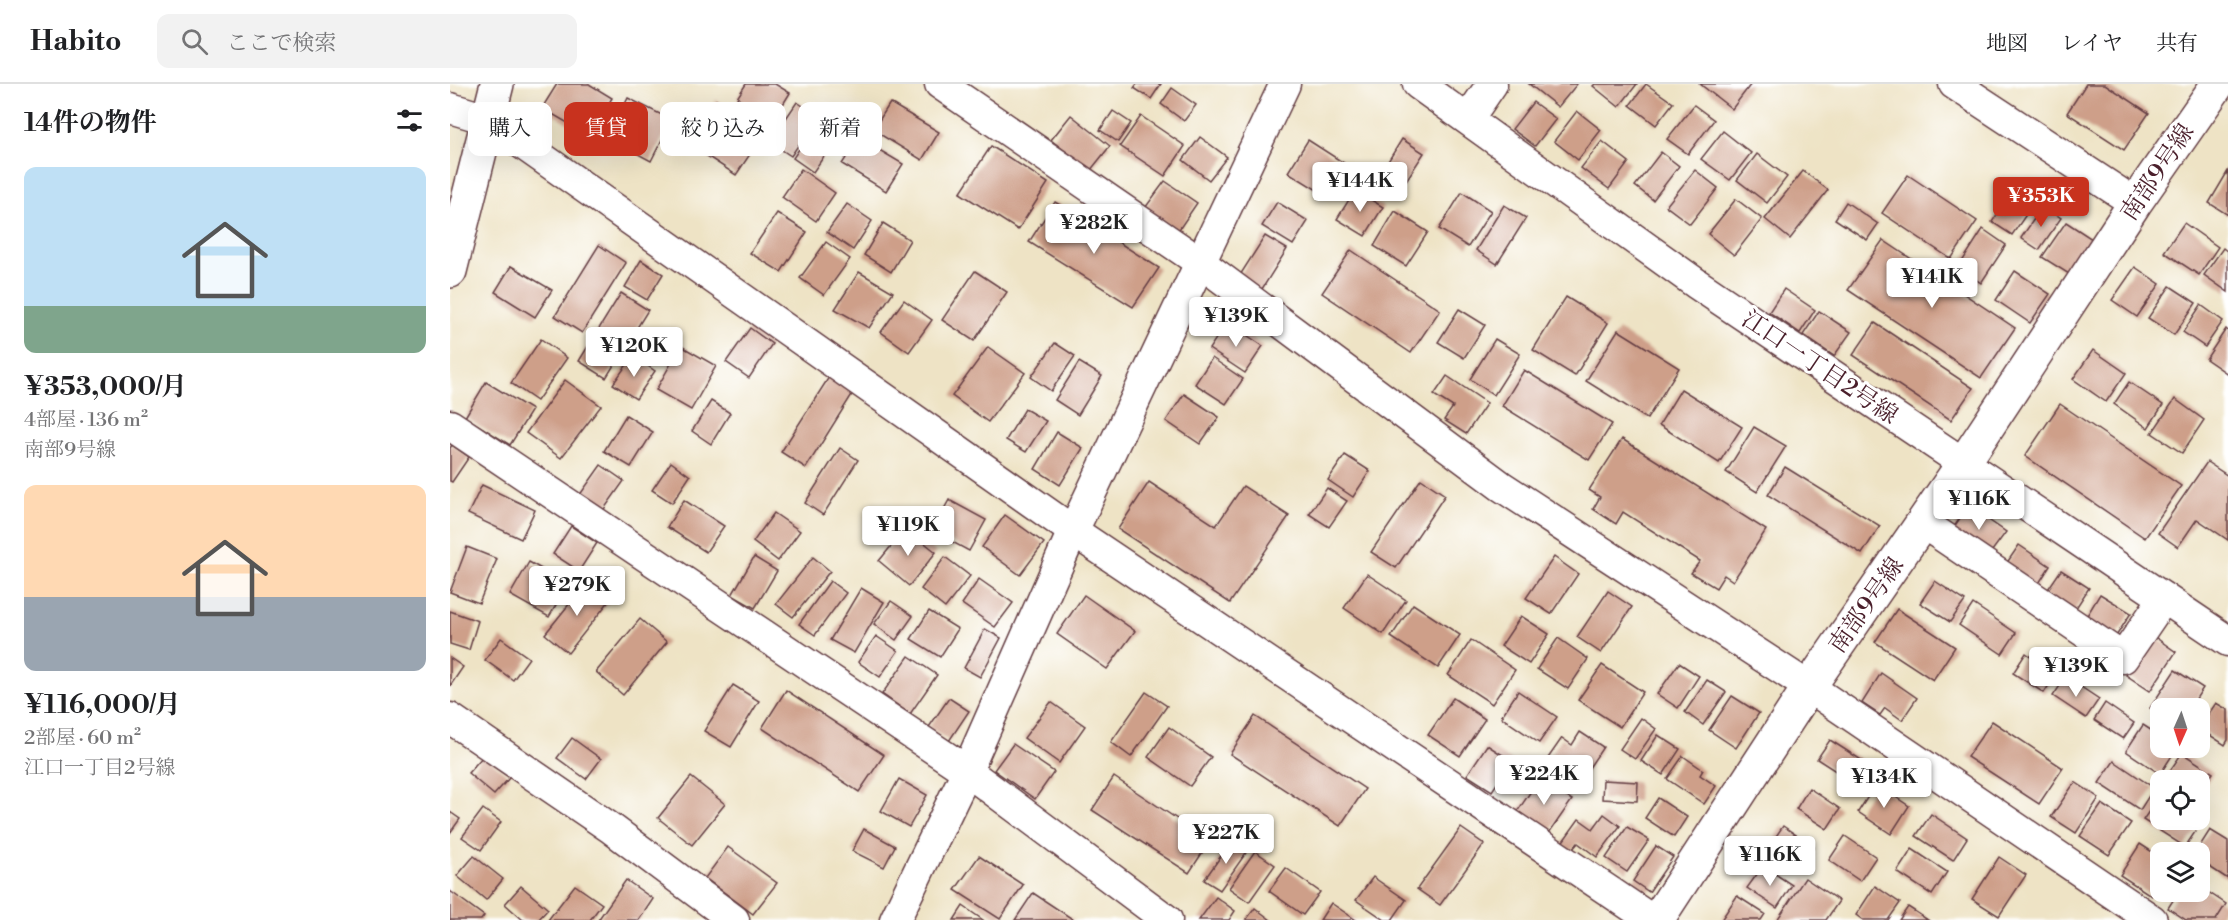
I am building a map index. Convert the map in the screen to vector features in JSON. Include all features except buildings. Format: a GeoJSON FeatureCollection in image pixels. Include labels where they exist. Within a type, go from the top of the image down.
{"type":"FeatureCollection","features":[{"type":"Feature","properties":{"kind":"street"},"geometry":{"type":"LineString","coordinates":[[492,102],[497,84]]}},
{"type":"Feature","properties":{"kind":"street"},"geometry":{"type":"LineString","coordinates":[[940,84],[1201,263],[1501,486],[1809,687],[2152,920]]}},
{"type":"Feature","properties":{"kind":"street"},"geometry":{"type":"LineString","coordinates":[[895,920],[967,771],[1073,531],[1285,84]]}},
{"type":"Feature","properties":{"kind":"street","name":"江口一丁目2号線"},"geometry":{"type":"LineString","coordinates":[[1418,84],[1697,284],[2228,641]]}},
{"type":"Feature","properties":{"kind":"street"},"geometry":{"type":"LineString","coordinates":[[1468,119],[1492,84]]}},
{"type":"Feature","properties":{"kind":"street"},"geometry":{"type":"LineString","coordinates":[[1954,84],[2135,203]]}},
{"type":"Feature","properties":{"kind":"street","name":"南部9号線"},"geometry":{"type":"LineString","coordinates":[[1657,920],[1809,687],[1923,523],[2135,203],[2218,84]]}},
{"type":"Feature","properties":{"kind":"street"},"geometry":{"type":"LineString","coordinates":[[450,108],[468,113]]}},
{"type":"Feature","properties":{"kind":"street"},"geometry":{"type":"LineString","coordinates":[[450,271],[478,156]]}},
{"type":"Feature","properties":{"kind":"street"},"geometry":{"type":"LineString","coordinates":[[541,156],[1073,531],[1652,920]]}},
{"type":"Feature","properties":{"kind":"street"},"geometry":{"type":"LineString","coordinates":[[450,425],[967,771],[1167,920]]}},
{"type":"Feature","properties":{"kind":"street"},"geometry":{"type":"LineString","coordinates":[[1923,523],[2123,658],[2164,598]]}},
{"type":"Feature","properties":{"kind":"street"},"geometry":{"type":"LineString","coordinates":[[450,718],[612,829],[734,920]]}}]}
